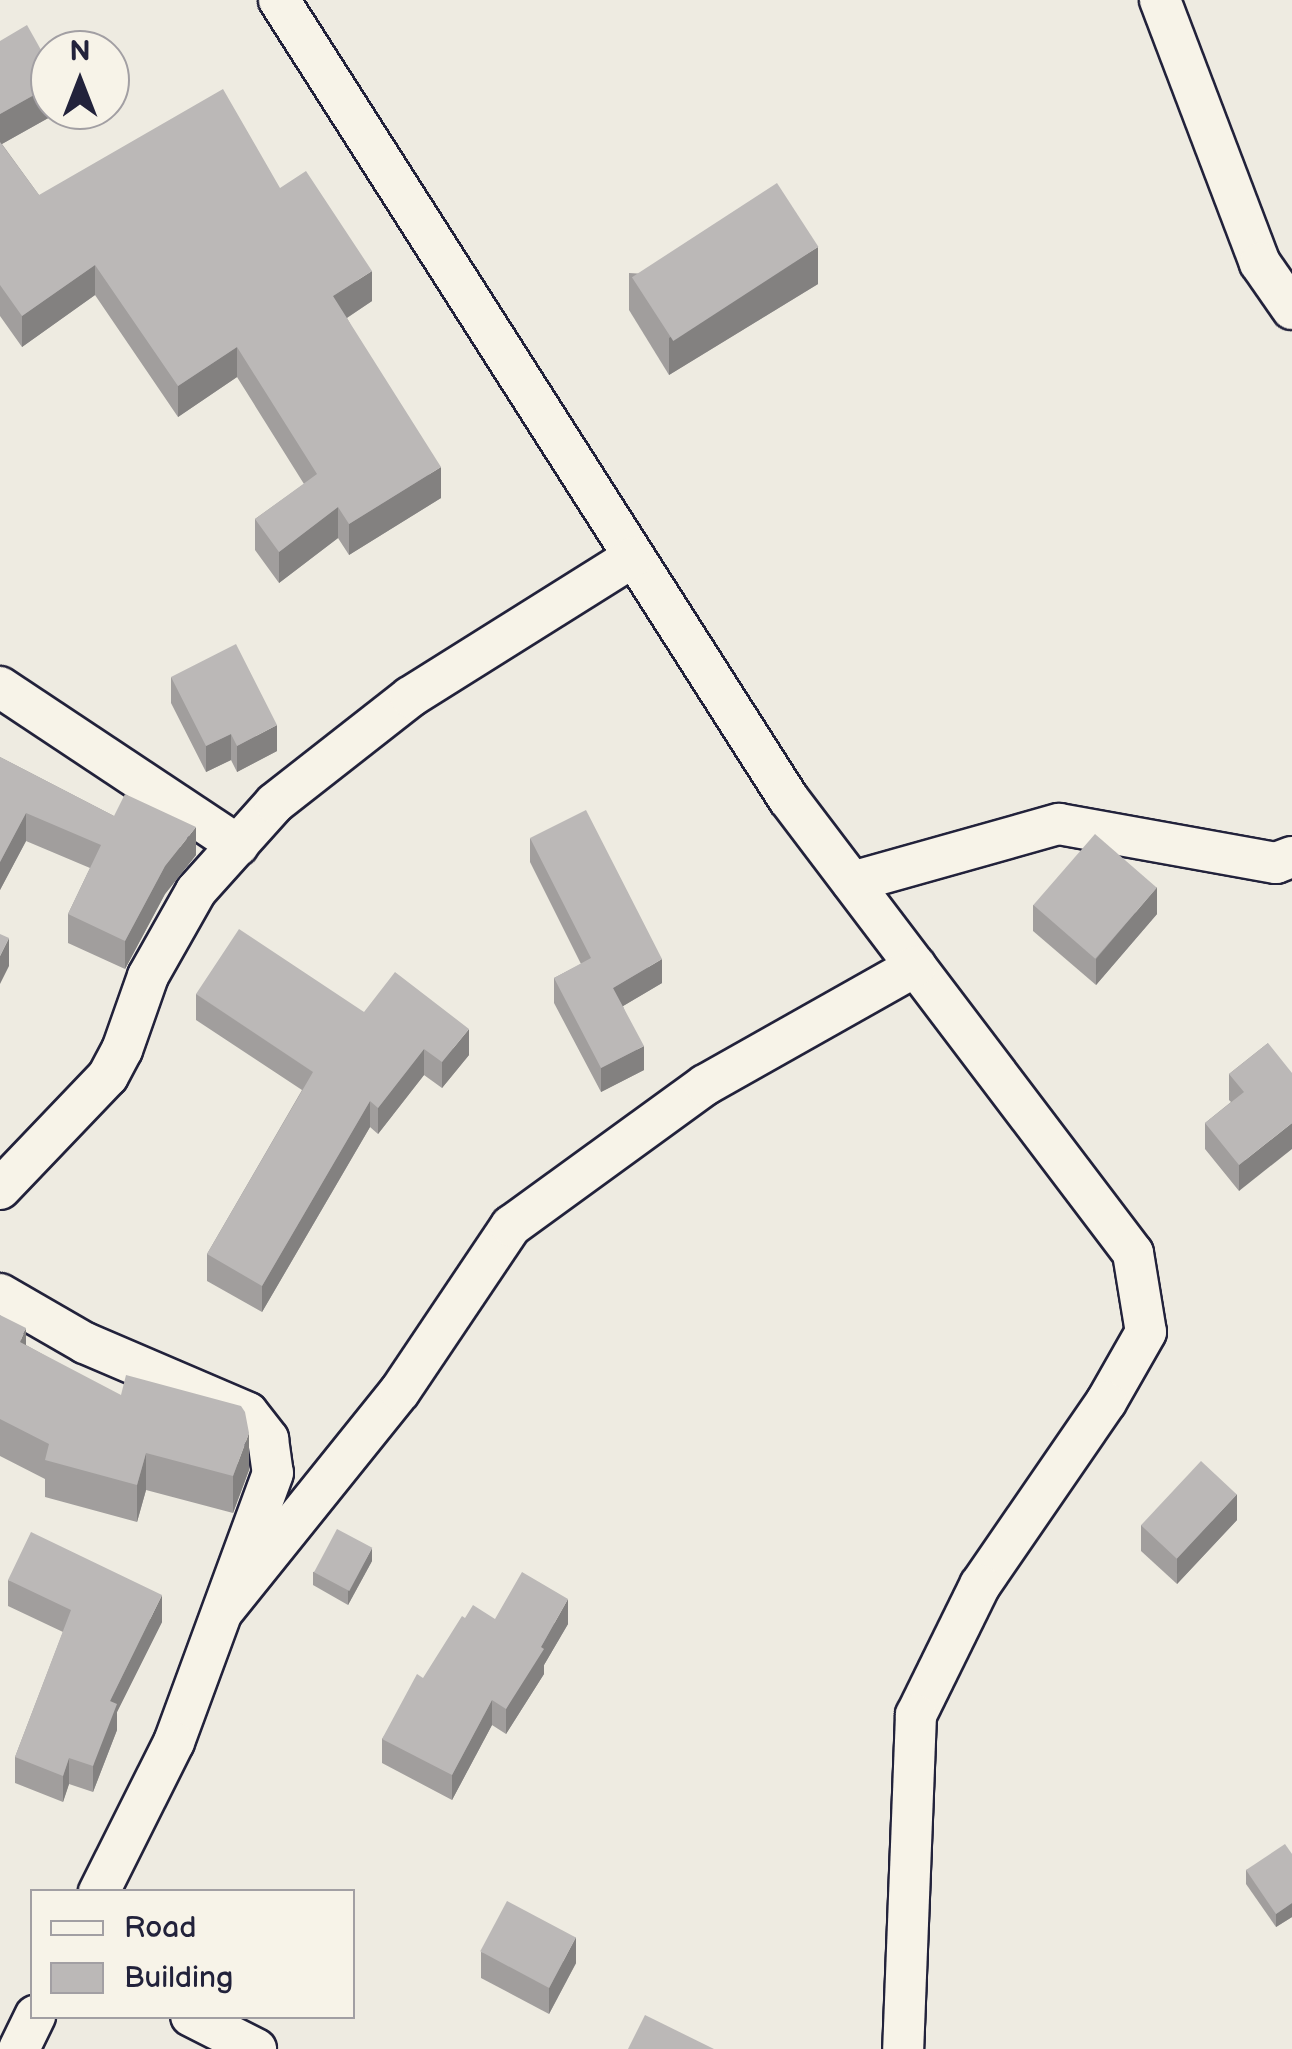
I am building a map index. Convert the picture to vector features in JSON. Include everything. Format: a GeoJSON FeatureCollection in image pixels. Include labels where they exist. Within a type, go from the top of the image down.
{"type":"FeatureCollection","features":[{"type":"Feature","properties":{"kind":"street"},"geometry":{"type":"LineString","coordinates":[[279,0],[788,798],[1133,1253],[1146,1332],[1106,1402],[980,1584],[916,1715],[902,2049]]}},
{"type":"Feature","properties":{"kind":"street"},"geometry":{"type":"LineString","coordinates":[[1160,0],[1260,262],[1292,309]]}},
{"type":"Feature","properties":{"kind":"street"},"geometry":{"type":"LineString","coordinates":[[0,1189],[108,1076],[122,1050],[148,976],[196,891],[275,804],[410,697],[633,558]]}},
{"type":"Feature","properties":{"kind":"street"},"geometry":{"type":"LineString","coordinates":[[0,688],[238,846]]}},
{"type":"Feature","properties":{"kind":"street"},"geometry":{"type":"LineString","coordinates":[[852,882],[1059,824],[1276,863],[1292,857]]}},
{"type":"Feature","properties":{"kind":"street"},"geometry":{"type":"LineString","coordinates":[[223,1612],[400,1390],[510,1226],[705,1085],[916,966]]}},
{"type":"Feature","properties":{"kind":"street"},"geometry":{"type":"LineString","coordinates":[[0,1294],[85,1343],[248,1413],[268,1439],[273,1473],[223,1612],[174,1742],[100,1889]]}},
{"type":"Feature","properties":{"kind":"street"},"geometry":{"type":"LineString","coordinates":[[19,2049],[34,2019]]}},
{"type":"Feature","properties":{"kind":"street"},"geometry":{"type":"LineString","coordinates":[[197,2019],[256,2049]]}},
{"type":"Feature","properties":{"kind":"building"},"geometry":{"type":"Polygon","coordinates":[[[27,25],[30,30],[30,97],[0,114],[0,41],[27,25]]]}},
{"type":"Feature","properties":{"kind":"building"},"geometry":{"type":"Polygon","coordinates":[[[223,89],[280,188],[306,171],[372,271],[333,296],[441,467],[349,524],[338,507],[279,552],[255,519],[317,474],[237,347],[178,386],[95,265],[22,316],[0,285],[0,142],[39,195],[223,89]]]}},
{"type":"Feature","properties":{"kind":"building"},"geometry":{"type":"Polygon","coordinates":[[[777,183],[818,247],[673,341],[632,277],[777,183]]]}},
{"type":"Feature","properties":{"kind":"building"},"geometry":{"type":"Polygon","coordinates":[[[236,644],[277,725],[237,746],[231,734],[206,746],[171,677],[236,644]]]}},
{"type":"Feature","properties":{"kind":"building"},"geometry":{"type":"Polygon","coordinates":[[[0,757],[114,816],[125,794],[196,827],[165,866],[125,941],[68,914],[101,845],[26,813],[0,862],[0,757]]]}},
{"type":"Feature","properties":{"kind":"building"},"geometry":{"type":"Polygon","coordinates":[[[586,810],[662,959],[613,988],[644,1046],[601,1068],[554,978],[591,958],[530,838],[586,810]]]}},
{"type":"Feature","properties":{"kind":"building"},"geometry":{"type":"Polygon","coordinates":[[[1095,834],[1157,888],[1095,959],[1033,905],[1095,834]]]}},
{"type":"Feature","properties":{"kind":"building"},"geometry":{"type":"Polygon","coordinates":[[[239,929],[364,1012],[395,972],[469,1029],[442,1062],[424,1049],[378,1108],[370,1101],[262,1286],[207,1254],[313,1072],[196,994],[239,929]]]}},
{"type":"Feature","properties":{"kind":"building"},"geometry":{"type":"Polygon","coordinates":[[[0,934],[9,938],[0,956],[0,934]]]}},
{"type":"Feature","properties":{"kind":"building"},"geometry":{"type":"Polygon","coordinates":[[[1268,1043],[1292,1073],[1292,1123],[1239,1165],[1205,1123],[1244,1092],[1229,1074],[1268,1043]]]}},
{"type":"Feature","properties":{"kind":"building"},"geometry":{"type":"Polygon","coordinates":[[[0,1315],[26,1328],[20,1342],[121,1395],[126,1375],[241,1406],[249,1433],[233,1476],[146,1453],[137,1485],[45,1460],[49,1444],[0,1419],[0,1315]]]}},
{"type":"Feature","properties":{"kind":"building"},"geometry":{"type":"Polygon","coordinates":[[[1201,1461],[1237,1494],[1177,1559],[1141,1525],[1201,1461]]]}},
{"type":"Feature","properties":{"kind":"building"},"geometry":{"type":"Polygon","coordinates":[[[337,1529],[372,1548],[349,1591],[314,1572],[337,1529]]]}},
{"type":"Feature","properties":{"kind":"building"},"geometry":{"type":"Polygon","coordinates":[[[31,1532],[162,1595],[110,1701],[117,1704],[93,1766],[69,1758],[63,1776],[15,1757],[71,1610],[8,1580],[31,1532]]]}},
{"type":"Feature","properties":{"kind":"building"},"geometry":{"type":"Polygon","coordinates":[[[522,1572],[568,1599],[541,1647],[544,1649],[506,1709],[492,1700],[452,1775],[382,1739],[417,1674],[423,1678],[462,1616],[465,1618],[473,1605],[495,1619],[522,1572]]]}},
{"type":"Feature","properties":{"kind":"building"},"geometry":{"type":"Polygon","coordinates":[[[1285,1844],[1292,1854],[1292,1903],[1276,1914],[1246,1870],[1285,1844]]]}},
{"type":"Feature","properties":{"kind":"building"},"geometry":{"type":"Polygon","coordinates":[[[507,1901],[576,1938],[549,1988],[480,1951],[507,1901]]]}},
{"type":"Feature","properties":{"kind":"building"},"geometry":{"type":"Polygon","coordinates":[[[645,2015],[714,2049],[628,2049],[645,2015]]]}}]}
